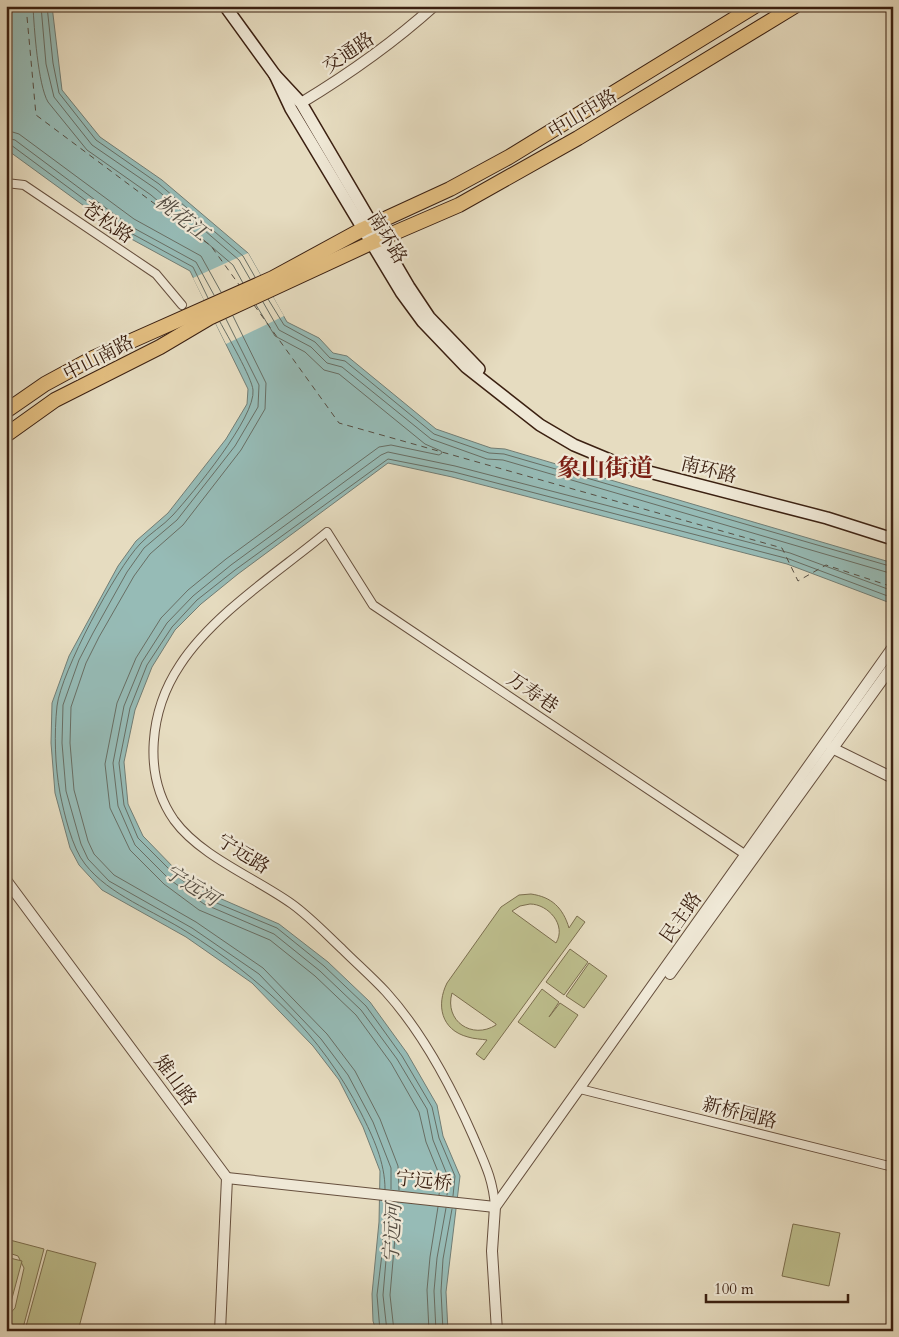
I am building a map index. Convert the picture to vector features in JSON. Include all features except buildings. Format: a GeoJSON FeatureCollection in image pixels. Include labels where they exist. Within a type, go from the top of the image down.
{"type":"FeatureCollection","features":[{"type":"Feature","properties":{"kind":"highway","name":"中山中路"},"geometry":{"type":"LineString","coordinates":[[369,227],[450,189],[509,157],[755,6]]}},
{"type":"Feature","properties":{"kind":"highway","name":"中山中路"},"geometry":{"type":"LineString","coordinates":[[377,241],[460,206],[795,6]]}},
{"type":"Feature","properties":{"kind":"highway"},"geometry":{"type":"LineString","coordinates":[[275,282],[369,227]]}},
{"type":"Feature","properties":{"kind":"highway"},"geometry":{"type":"LineString","coordinates":[[207,314],[275,282],[377,241]]}},
{"type":"Feature","properties":{"kind":"highway","name":"中山南路"},"geometry":{"type":"LineString","coordinates":[[6,411],[45,384],[93,358],[152,330],[207,314]]}},
{"type":"Feature","properties":{"kind":"highway","name":"中山南路"},"geometry":{"type":"LineString","coordinates":[[6,435],[55,400],[160,347],[207,314]]}},
{"type":"Feature","properties":{"kind":"main road","name":"南环路"},"geometry":{"type":"LineString","coordinates":[[225,6],[275,75],[301,103],[377,241],[430,317],[501,395],[540,425],[574,445],[622,465],[827,518],[893,539]]}},
{"type":"Feature","properties":{"kind":"main road","name":"南环路"},"geometry":{"type":"LineString","coordinates":[[275,75],[291,109],[369,227]]}},
{"type":"Feature","properties":{"kind":"street","name":"交通路"},"geometry":{"type":"LineString","coordinates":[[301,103],[374,57],[434,6]]}},
{"type":"Feature","properties":{"kind":"street","name":"苍松路"},"geometry":{"type":"LineString","coordinates":[[6,183],[24,185],[156,274],[182,305]]}},
{"type":"Feature","properties":{"kind":"street","name":"万寿巷"},"geometry":{"type":"LineString","coordinates":[[328,532],[373,605],[746,855]]}},
{"type":"Feature","properties":{"kind":"street","name":"宁远路"},"geometry":{"type":"LineString","coordinates":[[328,532],[226,614],[194,646],[180,665],[168,684],[158,714],[153,750],[157,786],[175,820],[189,836],[225,863],[270,888],[305,914],[387,993],[412,1027],[453,1092],[494,1184],[496,1207]]}},
{"type":"Feature","properties":{"kind":"street","name":"民主路"},"geometry":{"type":"LineString","coordinates":[[496,1207],[524,1175],[893,647]]}},
{"type":"Feature","properties":{"kind":"street","name":"民主路"},"geometry":{"type":"LineString","coordinates":[[583,1090],[893,665]]}},
{"type":"Feature","properties":{"kind":"street"},"geometry":{"type":"LineString","coordinates":[[832,748],[893,778]]}},
{"type":"Feature","properties":{"kind":"street","name":"雉山路"},"geometry":{"type":"LineString","coordinates":[[6,880],[226,1178]]}},
{"type":"Feature","properties":{"kind":"street","name":"新桥园路"},"geometry":{"type":"LineString","coordinates":[[583,1090],[893,1167]]}},
{"type":"Feature","properties":{"kind":"street","name":"宁远桥"},"geometry":{"type":"LineString","coordinates":[[226,1178],[467,1202],[496,1207]]}},
{"type":"Feature","properties":{"kind":"street"},"geometry":{"type":"LineString","coordinates":[[220,1331],[226,1178]]}},
{"type":"Feature","properties":{"kind":"street"},"geometry":{"type":"LineString","coordinates":[[496,1207],[492,1251],[497,1331]]}},
{"type":"Feature","properties":{"kind":"green space"},"geometry":{"type":"Polygon","coordinates":[[[531,894],[551,901],[560,909],[569,928],[577,916],[585,922],[484,1060],[476,1054],[487,1040],[468,1037],[452,1029],[443,1016],[442,1000],[447,983],[501,907],[519,895],[531,894]],[[530,904],[520,906],[512,911],[556,943],[559,929],[554,917],[543,908],[530,904]],[[452,993],[452,1012],[462,1025],[469,1029],[478,1030],[496,1025],[496,1024],[452,993]]]}},
{"type":"Feature","properties":{"kind":"green space"},"geometry":{"type":"Polygon","coordinates":[[[570,949],[588,962],[564,995],[546,982],[570,949]]]}},
{"type":"Feature","properties":{"kind":"green space"},"geometry":{"type":"Polygon","coordinates":[[[589,963],[607,976],[584,1008],[566,996],[589,963]]]}},
{"type":"Feature","properties":{"kind":"green space"},"geometry":{"type":"Polygon","coordinates":[[[542,989],[559,1002],[549,1017],[560,1003],[578,1015],[555,1048],[518,1022],[542,989]]]}},
{"type":"Feature","properties":{"kind":"green space"},"geometry":{"type":"Polygon","coordinates":[[[793,1224],[840,1233],[829,1286],[782,1276],[793,1224]]]}},
{"type":"Feature","properties":{"kind":"green space"},"geometry":{"type":"Polygon","coordinates":[[[6,1239],[44,1249],[23,1328],[6,1323],[6,1318],[15,1308],[24,1268],[18,1256],[6,1252],[6,1239]]]}},
{"type":"Feature","properties":{"kind":"green space"},"geometry":{"type":"Polygon","coordinates":[[[47,1250],[96,1263],[78,1331],[25,1330],[47,1250]]]}},
{"type":"Feature","properties":{"kind":"green space"},"geometry":{"type":"Polygon","coordinates":[[[6,1257],[22,1261],[11,1302],[6,1301],[6,1257]]]}},
{"type":"Feature","properties":{"kind":"water"},"geometry":{"type":"Polygon","coordinates":[[[6,6],[52,6],[62,90],[100,137],[162,180],[248,253],[287,322],[319,338],[333,353],[347,356],[436,429],[491,448],[505,449],[893,563],[893,604],[787,564],[452,477],[388,463],[238,574],[201,604],[175,630],[152,667],[135,710],[124,762],[128,804],[143,836],[177,871],[210,894],[279,924],[328,962],[370,1002],[407,1053],[437,1105],[443,1136],[460,1176],[446,1292],[448,1331],[376,1331],[373,1321],[372,1294],[379,1222],[380,1171],[363,1127],[339,1080],[313,1046],[252,983],[186,937],[102,890],[79,865],[70,848],[55,793],[51,743],[52,703],[69,656],[118,566],[136,541],[168,513],[226,439],[247,404],[248,389],[190,271],[124,235],[10,152],[6,144],[6,6]]]}},
{"type":"Feature","properties":{"kind":"pier"},"geometry":{"type":"Polygon","coordinates":[[[248,253],[284,316],[226,344],[193,278],[248,253]]]}},
{"type":"Feature","properties":{"kind":"ferry route"},"geometry":{"type":"LineString","coordinates":[[26,6],[36,115],[211,246],[240,286]]}},
{"type":"Feature","properties":{"kind":"ferry route"},"geometry":{"type":"LineString","coordinates":[[254,305],[339,423],[782,548],[798,581],[826,565],[893,587]]}},
{"type":"Feature","properties":{"kind":"district","name":"象山街道"},"geometry":{"type":"Point","coordinates":[605,468]}},
{"type":"Feature","properties":{"kind":"water label","name":"桃花江"},"geometry":{"type":"Point","coordinates":[182,217]}},
{"type":"Feature","properties":{"kind":"water label","name":"宁远河"},"geometry":{"type":"Point","coordinates":[192,885]}},
{"type":"Feature","properties":{"kind":"water label","name":"宁远河"},"geometry":{"type":"Point","coordinates":[392,1233]}}]}
